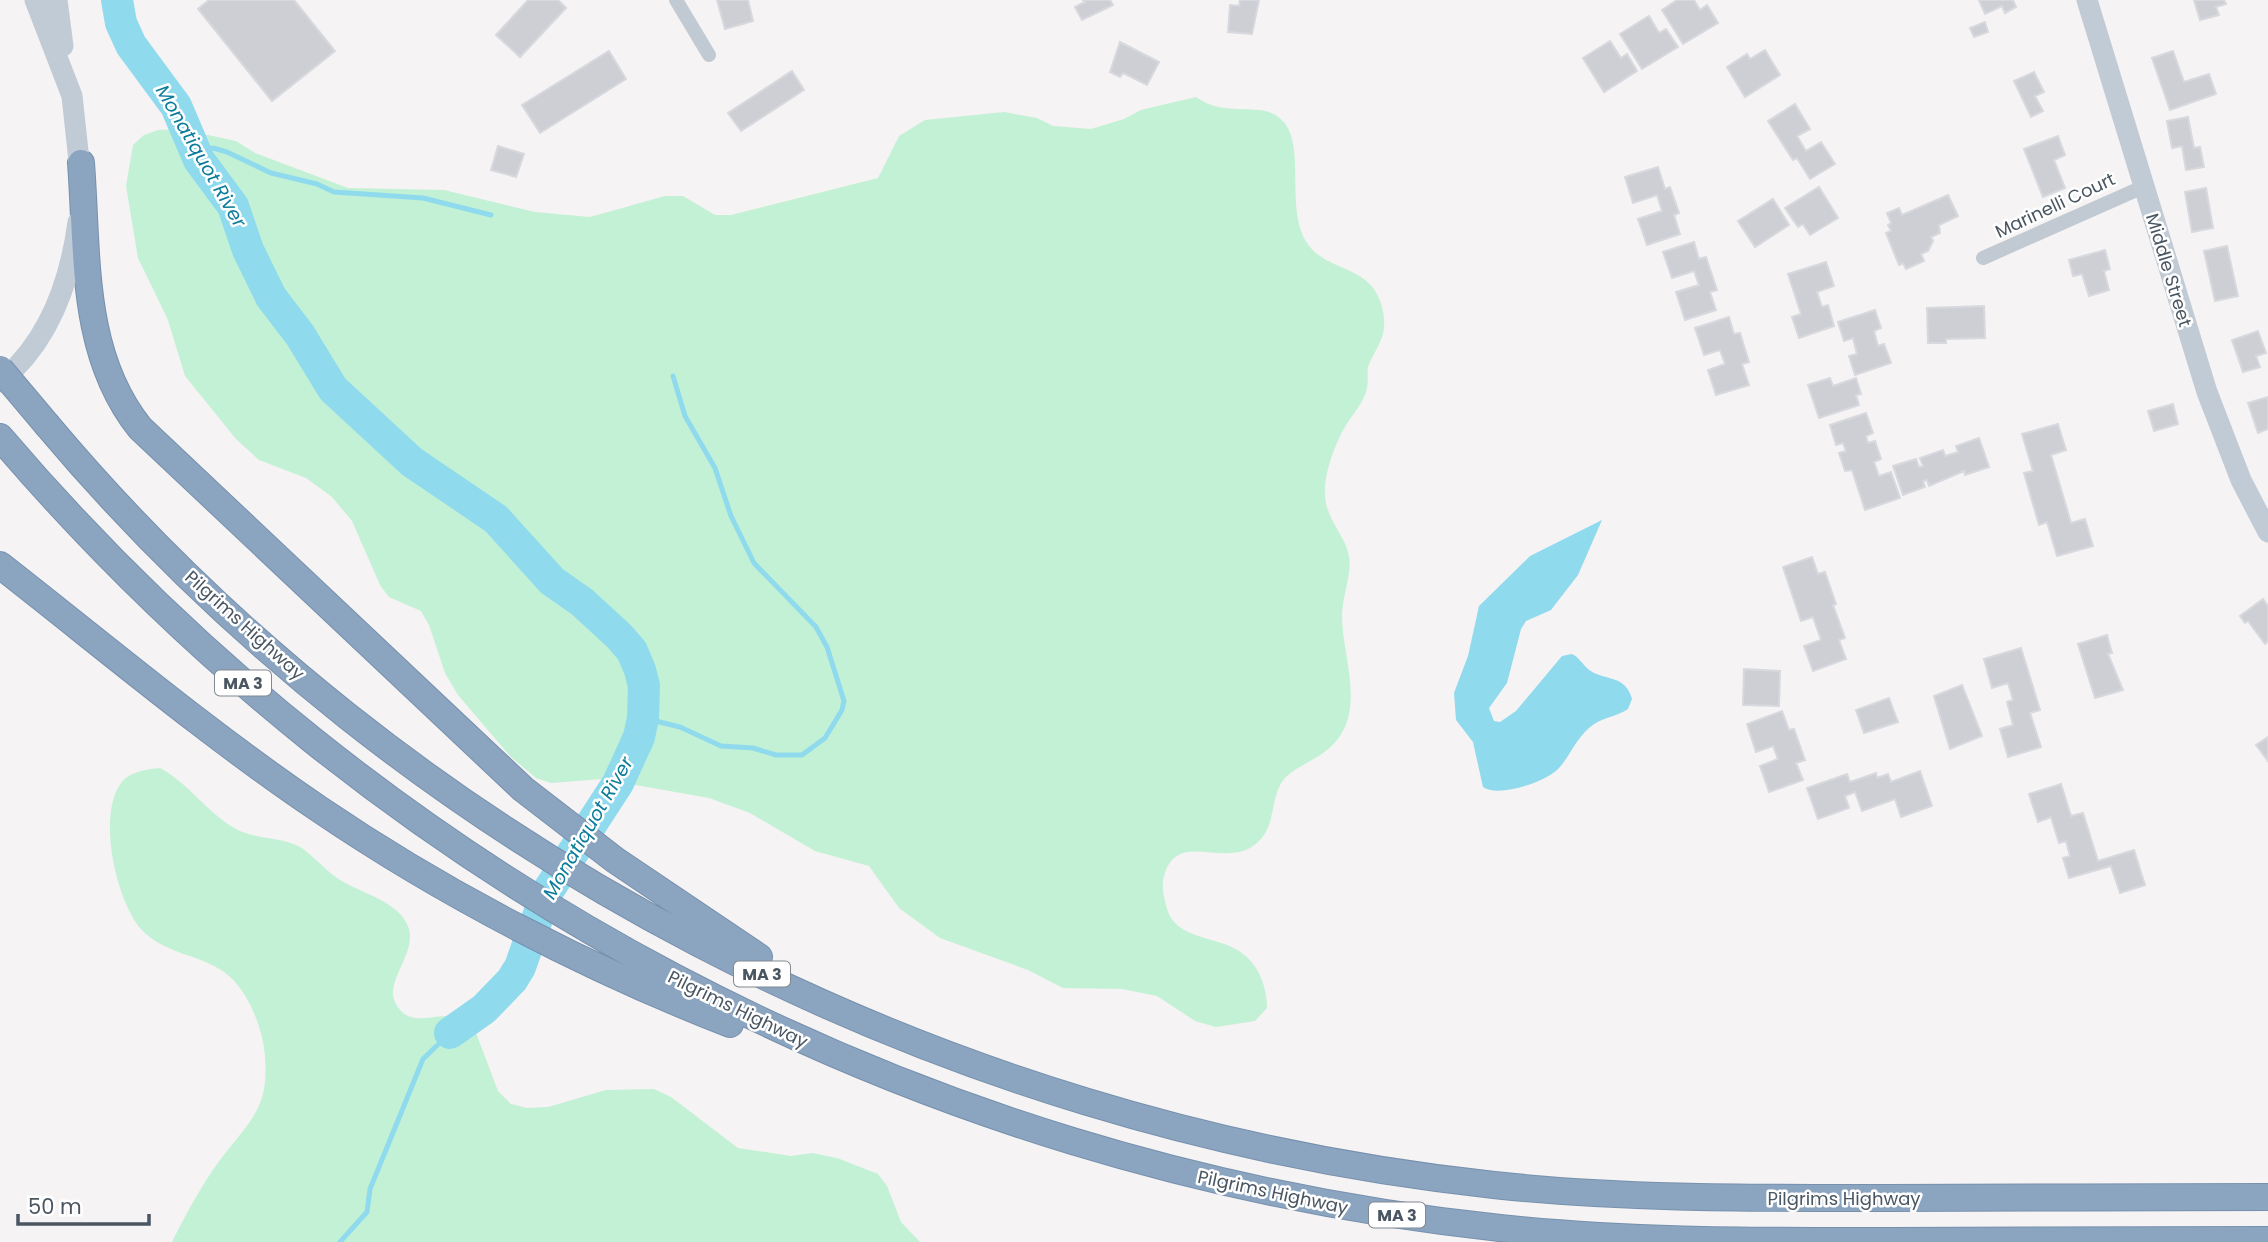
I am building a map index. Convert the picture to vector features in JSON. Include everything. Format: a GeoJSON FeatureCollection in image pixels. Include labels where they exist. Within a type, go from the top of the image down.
{"type":"FeatureCollection","features":[{"type":"Feature","properties":{"kind":"highway"},"geometry":{"type":"LineString","coordinates":[[80,163],[96,342],[110,383],[123,406],[150,438],[544,806],[615,860],[777,968],[930,1048]]}},
{"type":"Feature","properties":{"kind":"highway","name":"Pilgrims Highway"},"geometry":{"type":"LineString","coordinates":[[0,369],[47,426],[147,534],[240,624],[366,728],[524,841],[599,888],[783,985],[930,1048],[1083,1101],[1236,1142],[1361,1166],[1489,1184],[1583,1193],[1713,1198],[2268,1197]]}},
{"type":"Feature","properties":{"kind":"highway","name":"Pilgrims Highway"},"geometry":{"type":"LineString","coordinates":[[7,445],[132,580],[259,698],[369,785],[579,926],[758,1021],[937,1096],[1059,1138],[1214,1180],[1353,1208],[1503,1229],[1707,1241],[2268,1240]]}},
{"type":"Feature","properties":{"kind":"highway"},"geometry":{"type":"LineString","coordinates":[[0,565],[294,792],[386,851],[486,909],[720,1020],[937,1096]]}},
{"type":"Feature","properties":{"kind":"street"},"geometry":{"type":"LineString","coordinates":[[35,0],[72,96]]}},
{"type":"Feature","properties":{"kind":"street"},"geometry":{"type":"LineString","coordinates":[[0,382],[31,351],[59,298],[76,232],[80,163],[57,0]]}},
{"type":"Feature","properties":{"kind":"street"},"geometry":{"type":"LineString","coordinates":[[676,0],[709,55]]}},
{"type":"Feature","properties":{"kind":"street","name":"Middle Street"},"geometry":{"type":"LineString","coordinates":[[2087,0],[2207,392],[2241,480],[2268,532]]}},
{"type":"Feature","properties":{"kind":"street","name":"Marinelli Court"},"geometry":{"type":"LineString","coordinates":[[1983,258],[2143,187]]}},
{"type":"Feature","properties":{"kind":"green space"},"geometry":{"type":"Polygon","coordinates":[[[1196,97],[1218,107],[1269,112],[1287,126],[1295,156],[1300,228],[1307,243],[1324,259],[1356,274],[1374,289],[1380,301],[1384,323],[1382,337],[1368,367],[1366,393],[1338,441],[1328,468],[1325,486],[1328,511],[1349,556],[1342,616],[1351,693],[1347,722],[1340,736],[1328,749],[1287,776],[1277,792],[1267,830],[1253,846],[1241,852],[1188,852],[1177,856],[1168,865],[1163,881],[1166,905],[1177,925],[1239,951],[1251,962],[1263,983],[1267,1008],[1255,1021],[1216,1027],[1195,1021],[1157,996],[1122,989],[1063,988],[1028,970],[940,938],[899,908],[869,866],[815,851],[750,813],[709,798],[602,779],[551,783],[536,778],[510,756],[458,695],[445,673],[429,625],[421,611],[389,597],[380,585],[352,521],[332,497],[306,478],[259,460],[236,439],[185,376],[168,320],[138,258],[126,186],[133,145],[144,135],[158,130],[180,129],[236,141],[255,153],[348,188],[444,190],[535,212],[590,217],[665,196],[683,196],[715,215],[731,215],[878,178],[899,136],[925,120],[1004,112],[1037,118],[1053,126],[1091,129],[1124,119],[1141,110],[1196,97]]]}},
{"type":"Feature","properties":{"kind":"green space"},"geometry":{"type":"Polygon","coordinates":[[[160,768],[180,781],[234,828],[300,847],[337,878],[386,903],[401,915],[408,927],[410,938],[408,950],[394,983],[396,1004],[409,1016],[451,1016],[473,1025],[498,1091],[511,1104],[527,1108],[548,1107],[606,1090],[654,1089],[671,1097],[738,1148],[791,1156],[812,1153],[837,1158],[878,1174],[887,1186],[901,1222],[920,1242],[172,1242],[206,1180],[257,1111],[263,1092],[265,1068],[264,1046],[259,1027],[252,1008],[236,983],[214,966],[151,938],[131,915],[117,878],[110,836],[114,798],[121,783],[129,776],[160,768]]]}},
{"type":"Feature","properties":{"kind":"water"},"geometry":{"type":"Polygon","coordinates":[[[1602,520],[1578,575],[1551,610],[1526,621],[1521,629],[1507,683],[1489,708],[1494,721],[1500,722],[1516,711],[1562,656],[1572,654],[1594,673],[1624,685],[1632,699],[1628,709],[1584,732],[1559,768],[1544,778],[1510,790],[1490,790],[1483,787],[1473,742],[1456,720],[1454,693],[1468,656],[1479,606],[1530,556],[1602,520]]]}},
{"type":"Feature","properties":{"kind":"building"},"geometry":{"type":"Polygon","coordinates":[[[209,0],[294,0],[335,51],[272,101],[198,9],[209,0]]]}},
{"type":"Feature","properties":{"kind":"building"},"geometry":{"type":"Polygon","coordinates":[[[528,0],[558,0],[566,8],[520,57],[496,35],[528,0]]]}},
{"type":"Feature","properties":{"kind":"building"},"geometry":{"type":"Polygon","coordinates":[[[717,0],[748,0],[753,21],[725,29],[717,0]]]}},
{"type":"Feature","properties":{"kind":"building"},"geometry":{"type":"Polygon","coordinates":[[[1083,0],[1110,0],[1113,5],[1082,20],[1075,7],[1085,2],[1083,0]]]}},
{"type":"Feature","properties":{"kind":"building"},"geometry":{"type":"Polygon","coordinates":[[[1240,0],[1259,0],[1252,34],[1228,32],[1230,5],[1239,6],[1240,0]]]}},
{"type":"Feature","properties":{"kind":"building"},"geometry":{"type":"Polygon","coordinates":[[[1677,0],[1694,0],[1700,10],[1707,5],[1718,23],[1683,44],[1662,10],[1677,0]]]}},
{"type":"Feature","properties":{"kind":"building"},"geometry":{"type":"Polygon","coordinates":[[[1979,0],[2013,0],[2016,7],[2005,13],[2002,6],[1985,14],[1979,0]]]}},
{"type":"Feature","properties":{"kind":"building"},"geometry":{"type":"Polygon","coordinates":[[[2194,0],[2224,0],[2226,4],[2216,7],[2219,15],[2200,20],[2194,0]]]}},
{"type":"Feature","properties":{"kind":"building"},"geometry":{"type":"Polygon","coordinates":[[[1649,16],[1659,33],[1666,29],[1678,47],[1642,69],[1620,34],[1649,16]]]}},
{"type":"Feature","properties":{"kind":"building"},"geometry":{"type":"Polygon","coordinates":[[[1985,22],[1988,32],[1974,37],[1970,28],[1985,22]]]}},
{"type":"Feature","properties":{"kind":"building"},"geometry":{"type":"Polygon","coordinates":[[[1610,41],[1621,58],[1627,54],[1637,71],[1604,92],[1583,58],[1610,41]]]}},
{"type":"Feature","properties":{"kind":"building"},"geometry":{"type":"Polygon","coordinates":[[[1120,42],[1159,62],[1147,85],[1123,73],[1120,77],[1110,72],[1120,42]]]}},
{"type":"Feature","properties":{"kind":"building"},"geometry":{"type":"Polygon","coordinates":[[[1765,50],[1780,75],[1745,97],[1727,67],[1747,54],[1750,59],[1765,50]]]}},
{"type":"Feature","properties":{"kind":"building"},"geometry":{"type":"Polygon","coordinates":[[[609,51],[626,79],[540,133],[522,105],[609,51]]]}},
{"type":"Feature","properties":{"kind":"building"},"geometry":{"type":"Polygon","coordinates":[[[2173,51],[2184,82],[2209,74],[2216,94],[2170,110],[2152,58],[2173,51]]]}},
{"type":"Feature","properties":{"kind":"building"},"geometry":{"type":"Polygon","coordinates":[[[792,71],[804,90],[741,131],[728,113],[792,71]]]}},
{"type":"Feature","properties":{"kind":"building"},"geometry":{"type":"Polygon","coordinates":[[[2034,72],[2044,92],[2035,96],[2043,111],[2031,117],[2014,81],[2034,72]]]}},
{"type":"Feature","properties":{"kind":"building"},"geometry":{"type":"Polygon","coordinates":[[[1795,104],[1810,129],[1797,136],[1806,151],[1821,142],[1835,164],[1810,179],[1797,158],[1793,160],[1768,121],[1795,104]]]}},
{"type":"Feature","properties":{"kind":"building"},"geometry":{"type":"Polygon","coordinates":[[[2188,117],[2194,148],[2200,147],[2204,167],[2186,170],[2182,146],[2172,148],[2167,121],[2188,117]]]}},
{"type":"Feature","properties":{"kind":"building"},"geometry":{"type":"Polygon","coordinates":[[[2058,136],[2065,155],[2054,160],[2065,188],[2043,197],[2024,149],[2058,136]]]}},
{"type":"Feature","properties":{"kind":"building"},"geometry":{"type":"Polygon","coordinates":[[[498,146],[524,154],[516,177],[491,170],[498,146]]]}},
{"type":"Feature","properties":{"kind":"building"},"geometry":{"type":"Polygon","coordinates":[[[1658,167],[1665,189],[1670,187],[1679,213],[1674,215],[1680,234],[1647,245],[1638,219],[1662,211],[1657,195],[1633,203],[1625,177],[1658,167]]]}},
{"type":"Feature","properties":{"kind":"building"},"geometry":{"type":"Polygon","coordinates":[[[1819,187],[1838,218],[1810,235],[1803,224],[1798,227],[1785,208],[1819,187]]]}},
{"type":"Feature","properties":{"kind":"building"},"geometry":{"type":"Polygon","coordinates":[[[2206,188],[2213,228],[2192,232],[2185,192],[2206,188]]]}},
{"type":"Feature","properties":{"kind":"building"},"geometry":{"type":"Polygon","coordinates":[[[1948,195],[1958,216],[1939,225],[1940,233],[1931,237],[1933,241],[1928,251],[1921,254],[1924,261],[1906,269],[1903,263],[1899,265],[1886,233],[1891,231],[1887,213],[1899,208],[1902,215],[1948,195]]]}},
{"type":"Feature","properties":{"kind":"building"},"geometry":{"type":"Polygon","coordinates":[[[1773,199],[1789,225],[1755,247],[1738,221],[1773,199]]]}},
{"type":"Feature","properties":{"kind":"building"},"geometry":{"type":"Polygon","coordinates":[[[1694,242],[1699,259],[1706,257],[1717,290],[1710,292],[1716,310],[1685,320],[1676,292],[1699,285],[1694,271],[1672,278],[1663,252],[1694,242]]]}},
{"type":"Feature","properties":{"kind":"building"},"geometry":{"type":"Polygon","coordinates":[[[2227,246],[2238,296],[2215,301],[2204,251],[2227,246]]]}},
{"type":"Feature","properties":{"kind":"building"},"geometry":{"type":"Polygon","coordinates":[[[2105,250],[2110,269],[2104,271],[2109,290],[2089,296],[2082,274],[2073,276],[2069,260],[2105,250]]]}},
{"type":"Feature","properties":{"kind":"building"},"geometry":{"type":"Polygon","coordinates":[[[1826,262],[1834,286],[1817,292],[1822,307],[1828,305],[1834,326],[1799,338],[1792,317],[1801,314],[1788,274],[1826,262]]]}},
{"type":"Feature","properties":{"kind":"building"},"geometry":{"type":"Polygon","coordinates":[[[1984,306],[1985,338],[1946,339],[1946,343],[1928,343],[1927,308],[1984,306]]]}},
{"type":"Feature","properties":{"kind":"building"},"geometry":{"type":"Polygon","coordinates":[[[1875,310],[1881,328],[1874,331],[1878,346],[1884,344],[1891,363],[1855,375],[1849,356],[1857,354],[1853,338],[1844,341],[1838,322],[1875,310]]]}},
{"type":"Feature","properties":{"kind":"building"},"geometry":{"type":"Polygon","coordinates":[[[1729,317],[1734,334],[1740,333],[1749,362],[1742,364],[1749,385],[1716,395],[1708,370],[1725,364],[1720,350],[1704,355],[1695,328],[1729,317]]]}},
{"type":"Feature","properties":{"kind":"building"},"geometry":{"type":"Polygon","coordinates":[[[2258,331],[2266,353],[2256,356],[2260,367],[2243,372],[2232,340],[2258,331]]]}},
{"type":"Feature","properties":{"kind":"building"},"geometry":{"type":"Polygon","coordinates":[[[1830,378],[1833,386],[1856,378],[1861,394],[1856,395],[1859,405],[1819,418],[1808,385],[1830,378]]]}},
{"type":"Feature","properties":{"kind":"building"},"geometry":{"type":"Polygon","coordinates":[[[2268,397],[2268,429],[2258,433],[2248,403],[2268,397]]]}},
{"type":"Feature","properties":{"kind":"building"},"geometry":{"type":"Polygon","coordinates":[[[2173,404],[2178,424],[2154,431],[2148,411],[2173,404]]]}},
{"type":"Feature","properties":{"kind":"building"},"geometry":{"type":"Polygon","coordinates":[[[1866,413],[1873,433],[1866,436],[1868,443],[1875,441],[1881,459],[1874,462],[1879,476],[1891,472],[1900,498],[1865,510],[1852,470],[1845,471],[1839,453],[1846,451],[1843,443],[1836,445],[1830,425],[1866,413]]]}},
{"type":"Feature","properties":{"kind":"building"},"geometry":{"type":"Polygon","coordinates":[[[2058,424],[2066,450],[2051,455],[2071,523],[2085,519],[2093,546],[2057,556],[2047,522],[2039,525],[2024,473],[2033,471],[2022,434],[2058,424]]]}},
{"type":"Feature","properties":{"kind":"building"},"geometry":{"type":"Polygon","coordinates":[[[1979,438],[1989,467],[1965,475],[1964,471],[1929,486],[1927,480],[1923,481],[1925,487],[1903,495],[1893,466],[1916,459],[1919,467],[1923,466],[1920,458],[1943,450],[1945,456],[1958,452],[1956,446],[1979,438]]]}},
{"type":"Feature","properties":{"kind":"building"},"geometry":{"type":"Polygon","coordinates":[[[1812,557],[1818,574],[1825,572],[1836,604],[1833,605],[1845,638],[1839,640],[1846,659],[1813,671],[1804,646],[1821,640],[1813,617],[1801,621],[1783,567],[1812,557]]]}},
{"type":"Feature","properties":{"kind":"building"},"geometry":{"type":"Polygon","coordinates":[[[2263,599],[2268,606],[2268,641],[2265,644],[2248,621],[2245,623],[2240,616],[2263,599]]]}},
{"type":"Feature","properties":{"kind":"building"},"geometry":{"type":"Polygon","coordinates":[[[2107,635],[2112,653],[2108,654],[2123,690],[2095,698],[2078,644],[2107,635]]]}},
{"type":"Feature","properties":{"kind":"building"},"geometry":{"type":"Polygon","coordinates":[[[2021,648],[2040,710],[2030,713],[2041,747],[2008,757],[2000,729],[2013,725],[2007,702],[2013,700],[2008,683],[1992,688],[1984,659],[2021,648]]]}},
{"type":"Feature","properties":{"kind":"building"},"geometry":{"type":"Polygon","coordinates":[[[1744,669],[1780,671],[1779,706],[1743,705],[1744,669]]]}},
{"type":"Feature","properties":{"kind":"building"},"geometry":{"type":"Polygon","coordinates":[[[1962,685],[1982,736],[1950,749],[1934,696],[1962,685]]]}},
{"type":"Feature","properties":{"kind":"building"},"geometry":{"type":"Polygon","coordinates":[[[1889,698],[1898,722],[1864,733],[1856,710],[1889,698]]]}},
{"type":"Feature","properties":{"kind":"building"},"geometry":{"type":"Polygon","coordinates":[[[1782,711],[1789,730],[1794,729],[1805,760],[1796,763],[1803,780],[1769,792],[1760,766],[1778,759],[1773,746],[1756,752],[1747,724],[1782,711]]]}},
{"type":"Feature","properties":{"kind":"building"},"geometry":{"type":"Polygon","coordinates":[[[2268,737],[2268,761],[2256,745],[2268,737]]]}},
{"type":"Feature","properties":{"kind":"building"},"geometry":{"type":"Polygon","coordinates":[[[1920,771],[1932,806],[1901,817],[1895,799],[1862,811],[1855,792],[1845,796],[1849,808],[1818,819],[1807,788],[1847,774],[1850,782],[1876,773],[1877,778],[1888,774],[1891,782],[1920,771]]]}},
{"type":"Feature","properties":{"kind":"building"},"geometry":{"type":"Polygon","coordinates":[[[2061,784],[2071,816],[2083,813],[2098,861],[2134,850],[2145,885],[2120,893],[2111,866],[2069,878],[2063,858],[2070,856],[2066,841],[2059,843],[2051,817],[2038,822],[2029,794],[2061,784]]]}},
{"type":"Feature","properties":{"kind":"waterway","name":"Monatiquot River"},"geometry":{"type":"LineString","coordinates":[[117,0],[121,23],[131,45],[176,106],[199,160],[233,206],[248,250],[271,297],[300,335],[333,389],[412,462],[496,519],[552,581],[582,602],[619,636],[632,651],[640,670],[644,686],[643,718],[639,737],[618,783],[546,894],[520,967],[512,980],[484,1009],[450,1033]]}},
{"type":"Feature","properties":{"kind":"waterway"},"geometry":{"type":"LineString","coordinates":[[193,150],[213,148],[227,152],[271,173],[317,184],[334,192],[423,198],[491,215]]}},
{"type":"Feature","properties":{"kind":"waterway"},"geometry":{"type":"LineString","coordinates":[[643,718],[680,727],[721,746],[753,748],[776,755],[802,755],[825,738],[842,710],[844,701],[827,647],[816,627],[754,563],[731,516],[715,468],[685,416],[673,376]]}},
{"type":"Feature","properties":{"kind":"waterway","name":"Monatiquot River"},"geometry":{"type":"LineString","coordinates":[[340,1242],[367,1212],[370,1189],[423,1059],[450,1033]]}}]}
